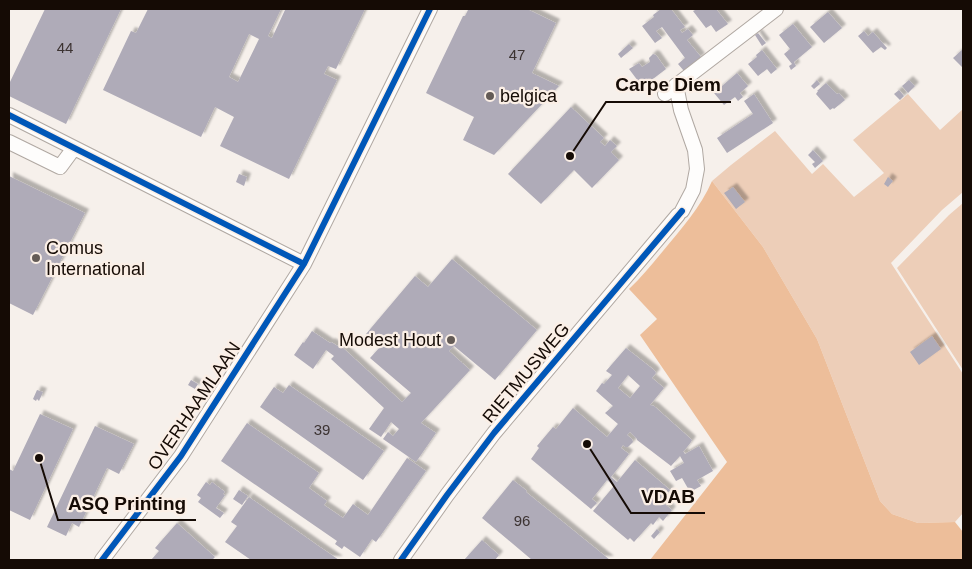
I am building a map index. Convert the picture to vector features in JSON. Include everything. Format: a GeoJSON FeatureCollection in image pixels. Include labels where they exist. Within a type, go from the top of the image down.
{"type":"FeatureCollection","features":[{"type":"Feature","properties":{"kind":"street","name":"OVERHAAMLAAN"},"geometry":{"type":"LineString","coordinates":[[102,560],[181,456],[304,264],[430,9]]}},
{"type":"Feature","properties":{"kind":"street","name":"RIETMUSWEG"},"geometry":{"type":"LineString","coordinates":[[401,560],[494,433],[680,213],[694,190],[697,169],[695,150],[681,110],[671,89],[776,9]]}},
{"type":"Feature","properties":{"kind":"street"},"geometry":{"type":"LineString","coordinates":[[9,115],[304,264]]}},
{"type":"Feature","properties":{"kind":"street"},"geometry":{"type":"LineString","coordinates":[[9,142],[60,167],[74,148]]}},
{"type":"Feature","properties":{"kind":"shaded area"},"geometry":{"type":"Polygon","coordinates":[[[908,94],[940,130],[963,109],[963,192],[942,210],[891,263],[963,374],[963,513],[955,522],[918,523],[892,514],[880,501],[817,339],[763,247],[712,181],[775,131],[812,174],[823,164],[854,197],[884,173],[853,140],[908,94]]]}},
{"type":"Feature","properties":{"kind":"shaded area"},"geometry":{"type":"Polygon","coordinates":[[[712,181],[763,247],[817,339],[880,501],[892,514],[918,523],[955,522],[963,532],[963,560],[650,560],[727,462],[640,335],[657,319],[629,289],[690,217],[712,181]]]}},
{"type":"Feature","properties":{"kind":"shaded area"},"geometry":{"type":"Polygon","coordinates":[[[963,203],[963,370],[897,268],[963,203]]]}},
{"type":"Feature","properties":{"kind":"building"},"geometry":{"type":"Polygon","coordinates":[[[45,9],[121,9],[66,124],[9,96],[9,84],[45,9]]]}},
{"type":"Feature","properties":{"kind":"building"},"geometry":{"type":"Polygon","coordinates":[[[148,9],[281,9],[268,36],[272,38],[285,10],[282,9],[365,9],[336,69],[328,66],[324,74],[337,80],[289,179],[220,146],[234,117],[215,107],[201,137],[103,90],[131,31],[136,33],[148,9]],[[249,34],[229,77],[238,82],[259,39],[249,34]]]}},
{"type":"Feature","properties":{"kind":"building","name":"belgica"},"geometry":{"type":"Polygon","coordinates":[[[465,9],[527,9],[556,23],[532,73],[559,86],[494,155],[463,140],[474,117],[426,93],[463,16],[465,16],[468,10],[465,9]]]}},
{"type":"Feature","properties":{"kind":"building"},"geometry":{"type":"Polygon","coordinates":[[[661,9],[671,9],[685,27],[680,30],[682,33],[688,29],[693,35],[687,40],[701,57],[684,71],[678,64],[685,58],[662,27],[656,31],[662,38],[655,43],[642,26],[661,9]]]}},
{"type":"Feature","properties":{"kind":"building"},"geometry":{"type":"Polygon","coordinates":[[[697,9],[716,9],[728,24],[716,32],[711,25],[706,28],[693,11],[697,9]]]}},
{"type":"Feature","properties":{"kind":"building"},"geometry":{"type":"Polygon","coordinates":[[[828,12],[842,28],[824,43],[810,27],[828,12]]]}},
{"type":"Feature","properties":{"kind":"building"},"geometry":{"type":"Polygon","coordinates":[[[793,24],[812,47],[794,62],[796,66],[791,70],[789,66],[792,64],[784,54],[790,49],[779,35],[793,24]]]}},
{"type":"Feature","properties":{"kind":"building"},"geometry":{"type":"Polygon","coordinates":[[[864,31],[868,36],[873,32],[887,48],[885,50],[881,47],[873,53],[858,36],[864,31]]]}},
{"type":"Feature","properties":{"kind":"building"},"geometry":{"type":"Polygon","coordinates":[[[758,33],[766,43],[762,46],[755,35],[758,33]]]}},
{"type":"Feature","properties":{"kind":"building"},"geometry":{"type":"Polygon","coordinates":[[[629,44],[633,48],[621,58],[618,54],[629,44]]]}},
{"type":"Feature","properties":{"kind":"building"},"geometry":{"type":"Polygon","coordinates":[[[963,49],[963,68],[953,58],[963,49]]]}},
{"type":"Feature","properties":{"kind":"building"},"geometry":{"type":"Polygon","coordinates":[[[762,50],[777,69],[771,74],[767,69],[758,76],[748,64],[762,50]]]}},
{"type":"Feature","properties":{"kind":"building"},"geometry":{"type":"Polygon","coordinates":[[[653,54],[656,55],[666,69],[649,82],[648,80],[641,85],[629,69],[639,63],[642,67],[650,62],[649,58],[653,54]]]}},
{"type":"Feature","properties":{"kind":"building"},"geometry":{"type":"Polygon","coordinates":[[[737,73],[748,86],[740,93],[743,97],[738,101],[735,97],[724,105],[714,93],[737,73]]]}},
{"type":"Feature","properties":{"kind":"building"},"geometry":{"type":"Polygon","coordinates":[[[817,80],[820,84],[814,89],[811,86],[817,80]]]}},
{"type":"Feature","properties":{"kind":"building"},"geometry":{"type":"Polygon","coordinates":[[[909,80],[915,86],[908,93],[902,86],[909,80]]]}},
{"type":"Feature","properties":{"kind":"building"},"geometry":{"type":"Polygon","coordinates":[[[826,83],[845,100],[830,110],[816,94],[826,83]]]}},
{"type":"Feature","properties":{"kind":"building"},"geometry":{"type":"Polygon","coordinates":[[[899,90],[904,96],[900,100],[894,94],[899,90]]]}},
{"type":"Feature","properties":{"kind":"building"},"geometry":{"type":"Polygon","coordinates":[[[754,94],[773,123],[727,153],[717,138],[753,114],[744,101],[754,94]]]}},
{"type":"Feature","properties":{"kind":"building"},"geometry":{"type":"Polygon","coordinates":[[[571,107],[604,138],[600,142],[605,146],[610,140],[617,146],[611,152],[619,160],[592,188],[574,170],[541,204],[508,174],[571,107]]]}},
{"type":"Feature","properties":{"kind":"building"},"geometry":{"type":"Polygon","coordinates":[[[813,150],[823,161],[815,168],[812,164],[815,162],[808,155],[813,150]]]}},
{"type":"Feature","properties":{"kind":"building"},"geometry":{"type":"Polygon","coordinates":[[[239,174],[247,177],[244,186],[236,182],[239,174]]]}},
{"type":"Feature","properties":{"kind":"building","name":"Comus International"},"geometry":{"type":"Polygon","coordinates":[[[9,176],[85,213],[33,315],[9,303],[9,176]]]}},
{"type":"Feature","properties":{"kind":"building"},"geometry":{"type":"Polygon","coordinates":[[[888,177],[893,181],[888,187],[884,184],[888,177]]]}},
{"type":"Feature","properties":{"kind":"building"},"geometry":{"type":"Polygon","coordinates":[[[733,187],[745,202],[736,209],[724,193],[733,187]]]}},
{"type":"Feature","properties":{"kind":"building","name":"Modest Hout"},"geometry":{"type":"Polygon","coordinates":[[[452,259],[537,330],[495,380],[454,346],[449,351],[470,370],[421,423],[436,433],[416,462],[383,439],[388,432],[393,436],[399,429],[391,422],[381,437],[369,429],[384,408],[331,359],[334,356],[326,350],[313,369],[294,355],[312,331],[330,343],[342,347],[402,402],[411,393],[370,358],[381,346],[366,334],[415,276],[428,287],[452,259]]]}},
{"type":"Feature","properties":{"kind":"building"},"geometry":{"type":"Polygon","coordinates":[[[932,336],[941,349],[919,365],[910,352],[932,336]]]}},
{"type":"Feature","properties":{"kind":"building"},"geometry":{"type":"Polygon","coordinates":[[[626,348],[654,370],[656,373],[652,378],[664,388],[650,405],[654,406],[692,440],[683,451],[685,454],[699,446],[713,471],[697,480],[701,486],[690,492],[682,478],[676,481],[670,471],[684,463],[680,456],[671,466],[637,440],[630,432],[627,435],[633,442],[628,447],[623,445],[621,448],[629,454],[611,477],[617,482],[635,460],[670,490],[661,501],[672,510],[663,521],[659,517],[653,525],[651,523],[634,542],[630,538],[628,540],[593,511],[614,486],[607,480],[592,499],[597,503],[591,509],[531,459],[539,448],[537,446],[553,427],[556,429],[573,408],[607,437],[618,424],[605,413],[613,406],[596,391],[612,375],[606,371],[626,348]],[[628,375],[618,388],[630,398],[640,386],[628,375]]]}},
{"type":"Feature","properties":{"kind":"building"},"geometry":{"type":"Polygon","coordinates":[[[191,380],[198,384],[195,389],[188,385],[191,380]]]}},
{"type":"Feature","properties":{"kind":"building"},"geometry":{"type":"Polygon","coordinates":[[[289,385],[384,451],[363,480],[260,407],[274,387],[283,393],[289,385]]]}},
{"type":"Feature","properties":{"kind":"building"},"geometry":{"type":"Polygon","coordinates":[[[37,390],[43,392],[39,401],[33,399],[37,390]]]}},
{"type":"Feature","properties":{"kind":"building"},"geometry":{"type":"Polygon","coordinates":[[[40,414],[73,429],[30,520],[9,510],[9,469],[13,471],[40,414]]]}},
{"type":"Feature","properties":{"kind":"building"},"geometry":{"type":"Polygon","coordinates":[[[247,423],[319,473],[309,488],[327,501],[324,505],[343,518],[353,504],[368,515],[407,458],[426,471],[376,542],[372,539],[360,557],[344,546],[342,549],[335,544],[337,541],[221,461],[247,423]]]}},
{"type":"Feature","properties":{"kind":"building"},"geometry":{"type":"Polygon","coordinates":[[[95,426],[134,444],[119,474],[107,468],[79,527],[72,523],[66,536],[47,527],[95,426]]]}},
{"type":"Feature","properties":{"kind":"building"},"geometry":{"type":"Polygon","coordinates":[[[513,480],[610,560],[532,560],[482,518],[513,480]]]}},
{"type":"Feature","properties":{"kind":"building"},"geometry":{"type":"Polygon","coordinates":[[[206,482],[210,485],[212,482],[225,492],[216,508],[224,513],[220,518],[198,502],[201,498],[197,495],[206,482]]]}},
{"type":"Feature","properties":{"kind":"building"},"geometry":{"type":"Polygon","coordinates":[[[239,490],[248,496],[242,505],[233,499],[239,490]]]}},
{"type":"Feature","properties":{"kind":"building"},"geometry":{"type":"Polygon","coordinates":[[[249,497],[339,560],[251,560],[225,542],[237,526],[231,522],[249,497]]]}},
{"type":"Feature","properties":{"kind":"building"},"geometry":{"type":"Polygon","coordinates":[[[177,523],[215,557],[212,560],[151,560],[159,551],[155,548],[177,523]]]}},
{"type":"Feature","properties":{"kind":"building"},"geometry":{"type":"Polygon","coordinates":[[[657,529],[660,532],[654,539],[651,536],[657,529]]]}},
{"type":"Feature","properties":{"kind":"building"},"geometry":{"type":"Polygon","coordinates":[[[482,540],[499,555],[495,560],[464,560],[482,540]]]}},
{"type":"Feature","properties":{"kind":"cycle path"},"geometry":{"type":"LineString","coordinates":[[102,560],[181,456],[304,264],[430,9]]}},
{"type":"Feature","properties":{"kind":"cycle path"},"geometry":{"type":"LineString","coordinates":[[9,115],[304,264]]}},
{"type":"Feature","properties":{"kind":"cycle path"},"geometry":{"type":"LineString","coordinates":[[401,560],[494,433],[682,211]]}},
{"type":"Feature","properties":{"kind":"place","name":"belgica"},"geometry":{"type":"Point","coordinates":[490,96]}},
{"type":"Feature","properties":{"kind":"place","name":"Carpe Diem"},"geometry":{"type":"Point","coordinates":[570,156]}},
{"type":"Feature","properties":{"kind":"place","name":"Comus International"},"geometry":{"type":"Point","coordinates":[36,258]}},
{"type":"Feature","properties":{"kind":"place","name":"Modest Hout"},"geometry":{"type":"Point","coordinates":[451,340]}},
{"type":"Feature","properties":{"kind":"place","name":"VDAB"},"geometry":{"type":"Point","coordinates":[587,444]}},
{"type":"Feature","properties":{"kind":"place","name":"ASQ Printing"},"geometry":{"type":"Point","coordinates":[39,458]}}]}
